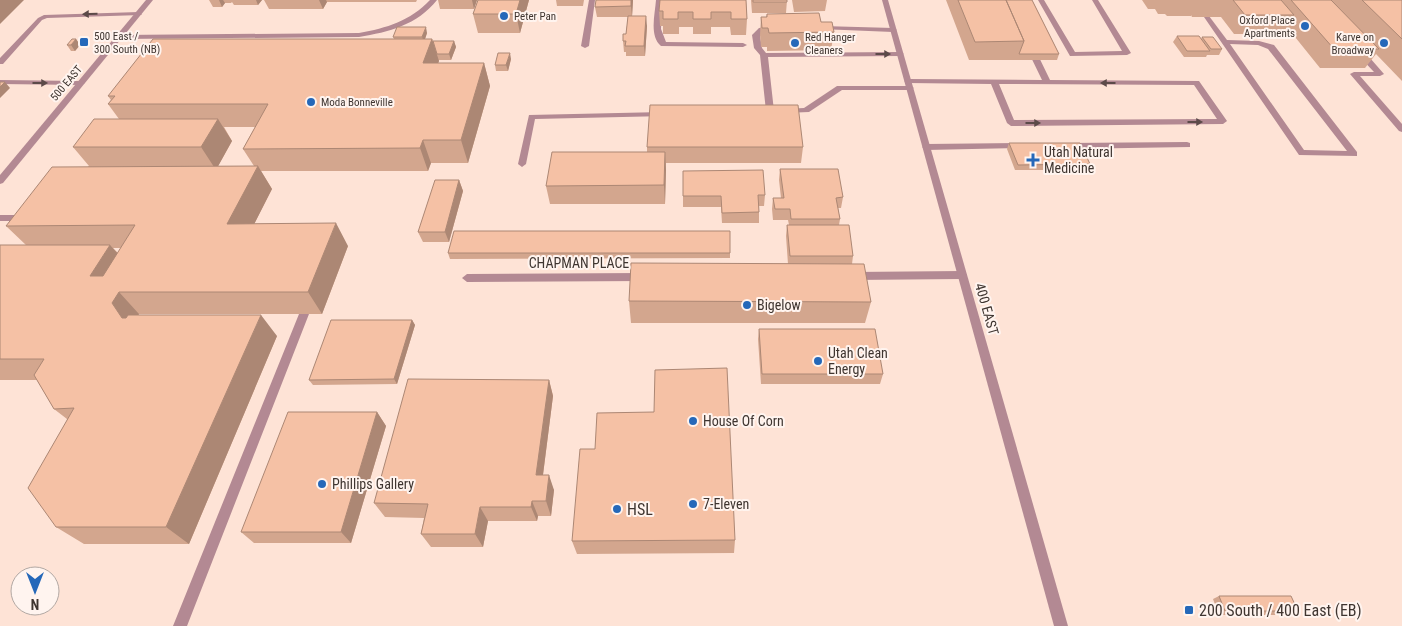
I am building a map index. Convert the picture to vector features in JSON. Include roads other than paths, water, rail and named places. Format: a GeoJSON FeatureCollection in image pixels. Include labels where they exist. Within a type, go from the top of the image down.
{"type":"FeatureCollection","features":[{"type":"Feature","properties":{"kind":"street","name":"500 EAST"},"geometry":{"type":"LineString","coordinates":[[0,181],[4,172],[81,84],[150,0]]}},
{"type":"Feature","properties":{"kind":"street"},"geometry":{"type":"LineString","coordinates":[[120,37],[359,35],[388,30],[421,14],[434,0]]}},
{"type":"Feature","properties":{"kind":"street"},"geometry":{"type":"LineString","coordinates":[[585,46],[592,0]]}},
{"type":"Feature","properties":{"kind":"street"},"geometry":{"type":"LineString","coordinates":[[659,0],[657,29],[661,42],[664,44],[742,45]]}},
{"type":"Feature","properties":{"kind":"street","name":"400 EAST"},"geometry":{"type":"LineString","coordinates":[[885,0],[1061,626]]}},
{"type":"Feature","properties":{"kind":"street"},"geometry":{"type":"LineString","coordinates":[[1041,0],[1055,29],[1073,54],[1127,53],[1095,0]]}},
{"type":"Feature","properties":{"kind":"street"},"geometry":{"type":"LineString","coordinates":[[0,62],[40,19],[46,16],[139,14]]}},
{"type":"Feature","properties":{"kind":"street"},"geometry":{"type":"LineString","coordinates":[[1207,17],[1225,42],[1228,50],[1302,153],[1354,154],[1271,47],[1259,43],[1225,42]]}},
{"type":"Feature","properties":{"kind":"street"},"geometry":{"type":"LineString","coordinates":[[810,27],[833,30],[893,30]]}},
{"type":"Feature","properties":{"kind":"street"},"geometry":{"type":"LineString","coordinates":[[785,28],[767,28],[756,35],[758,48],[764,55],[766,111],[806,110],[840,88],[994,82],[1196,83],[1223,121],[1011,123],[994,82]]}},
{"type":"Feature","properties":{"kind":"street"},"geometry":{"type":"LineString","coordinates":[[1026,38],[1047,82]]}},
{"type":"Feature","properties":{"kind":"street"},"geometry":{"type":"LineString","coordinates":[[1356,47],[1380,74],[1354,74],[1402,128]]}},
{"type":"Feature","properties":{"kind":"street"},"geometry":{"type":"LineString","coordinates":[[764,55],[900,54]]}},
{"type":"Feature","properties":{"kind":"street"},"geometry":{"type":"LineString","coordinates":[[0,82],[81,84]]}},
{"type":"Feature","properties":{"kind":"street"},"geometry":{"type":"LineString","coordinates":[[522,164],[532,117],[671,114]]}},
{"type":"Feature","properties":{"kind":"street"},"geometry":{"type":"LineString","coordinates":[[1062,146],[1187,145]]}},
{"type":"Feature","properties":{"kind":"street"},"geometry":{"type":"LineString","coordinates":[[926,147],[1033,146]]}},
{"type":"Feature","properties":{"kind":"street"},"geometry":{"type":"LineString","coordinates":[[0,218],[32,218]]}},
{"type":"Feature","properties":{"kind":"street"},"geometry":{"type":"LineString","coordinates":[[841,276],[962,275]]}},
{"type":"Feature","properties":{"kind":"street","name":"CHAPMAN PLACE"},"geometry":{"type":"LineString","coordinates":[[467,278],[657,277]]}},
{"type":"Feature","properties":{"kind":"street"},"geometry":{"type":"LineString","coordinates":[[180,626],[304,314]]}},
{"type":"Feature","properties":{"kind":"place","name":"Peter Pan"},"geometry":{"type":"Point","coordinates":[504,16]}},
{"type":"Feature","properties":{"kind":"place","name":"Oxford Place Apartments"},"geometry":{"type":"Point","coordinates":[1305,26]}},
{"type":"Feature","properties":{"kind":"place","name":"500 East / 300 South (NB)"},"geometry":{"type":"Point","coordinates":[84,42]}},
{"type":"Feature","properties":{"kind":"place","name":"Red Hanger Cleaners"},"geometry":{"type":"Point","coordinates":[795,43]}},
{"type":"Feature","properties":{"kind":"place","name":"Karve on Broadway"},"geometry":{"type":"Point","coordinates":[1384,43]}},
{"type":"Feature","properties":{"kind":"place","name":"Moda Bonneville"},"geometry":{"type":"Point","coordinates":[311,102]}},
{"type":"Feature","properties":{"kind":"place","name":"Utah Natural Medicine"},"geometry":{"type":"Point","coordinates":[1033,160]}},
{"type":"Feature","properties":{"kind":"place","name":"Bigelow"},"geometry":{"type":"Point","coordinates":[747,305]}},
{"type":"Feature","properties":{"kind":"place","name":"Utah Clean Energy"},"geometry":{"type":"Point","coordinates":[818,361]}},
{"type":"Feature","properties":{"kind":"place","name":"House Of Corn"},"geometry":{"type":"Point","coordinates":[693,421]}},
{"type":"Feature","properties":{"kind":"place","name":"Phillips Gallery"},"geometry":{"type":"Point","coordinates":[322,484]}},
{"type":"Feature","properties":{"kind":"place","name":"7-Eleven"},"geometry":{"type":"Point","coordinates":[693,504]}},
{"type":"Feature","properties":{"kind":"place","name":"HSL"},"geometry":{"type":"Point","coordinates":[617,509]}},
{"type":"Feature","properties":{"kind":"place","name":"200 South / 400 East (EB)"},"geometry":{"type":"Point","coordinates":[1189,610]}}]}
